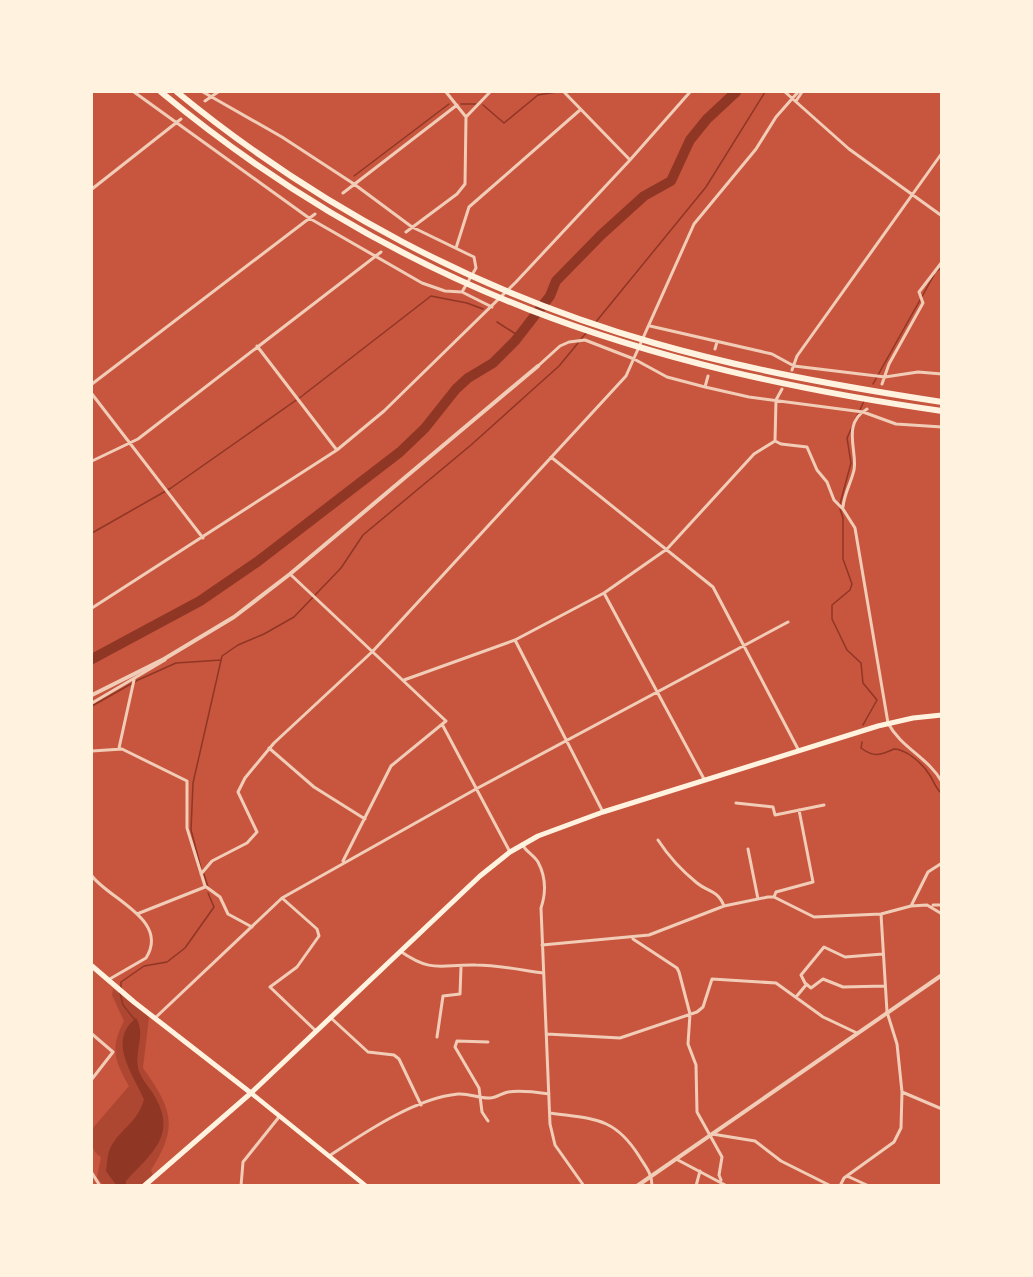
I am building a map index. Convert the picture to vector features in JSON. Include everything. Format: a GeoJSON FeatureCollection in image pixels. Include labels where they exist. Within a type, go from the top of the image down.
{"type":"FeatureCollection","features":[{"type":"Feature","properties":{"kind":"highway"},"geometry":{"type":"LineString","coordinates":[[161,92],[228,145],[303,196],[396,251],[453,279],[552,320],[650,352],[764,381],[942,411]]}},
{"type":"Feature","properties":{"kind":"highway"},"geometry":{"type":"LineString","coordinates":[[177,92],[253,151],[375,228],[458,270],[567,315],[654,343],[766,371],[942,402]]}},
{"type":"Feature","properties":{"kind":"main road"},"geometry":{"type":"LineString","coordinates":[[144,1185],[251,1093],[480,876],[522,844],[603,812],[888,723],[942,715]]}},
{"type":"Feature","properties":{"kind":"main road"},"geometry":{"type":"LineString","coordinates":[[92,966],[154,1018],[366,1185]]}},
{"type":"Feature","properties":{"kind":"street"},"geometry":{"type":"LineString","coordinates":[[134,92],[309,218],[433,288],[462,292],[492,307]]}},
{"type":"Feature","properties":{"kind":"street"},"geometry":{"type":"LineString","coordinates":[[203,92],[282,137],[354,184],[412,228],[474,257],[476,268],[462,292]]}},
{"type":"Feature","properties":{"kind":"street"},"geometry":{"type":"LineString","coordinates":[[205,101],[218,92]]}},
{"type":"Feature","properties":{"kind":"street"},"geometry":{"type":"LineString","coordinates":[[406,232],[457,194],[465,184],[466,117],[446,92]]}},
{"type":"Feature","properties":{"kind":"street"},"geometry":{"type":"LineString","coordinates":[[466,117],[490,92]]}},
{"type":"Feature","properties":{"kind":"street"},"geometry":{"type":"LineString","coordinates":[[564,92],[630,160]]}},
{"type":"Feature","properties":{"kind":"street"},"geometry":{"type":"LineString","coordinates":[[92,608],[337,450],[384,411],[492,307],[630,160],[690,92]]}},
{"type":"Feature","properties":{"kind":"street"},"geometry":{"type":"LineString","coordinates":[[201,874],[212,861],[247,843],[257,832],[238,792],[245,778],[269,748],[373,651],[626,376],[694,224],[756,148],[776,117],[795,100],[800,92]]}},
{"type":"Feature","properties":{"kind":"street"},"geometry":{"type":"LineString","coordinates":[[787,93],[849,149],[942,216]]}},
{"type":"Feature","properties":{"kind":"street"},"geometry":{"type":"LineString","coordinates":[[343,193],[457,105]]}},
{"type":"Feature","properties":{"kind":"street"},"geometry":{"type":"LineString","coordinates":[[456,248],[469,207],[580,110]]}},
{"type":"Feature","properties":{"kind":"street"},"geometry":{"type":"LineString","coordinates":[[92,189],[181,119]]}},
{"type":"Feature","properties":{"kind":"street"},"geometry":{"type":"LineString","coordinates":[[793,368],[797,356],[942,153]]}},
{"type":"Feature","properties":{"kind":"street"},"geometry":{"type":"LineString","coordinates":[[92,384],[315,214]]}},
{"type":"Feature","properties":{"kind":"street"},"geometry":{"type":"LineString","coordinates":[[92,461],[131,443],[381,252]]}},
{"type":"Feature","properties":{"kind":"street"},"geometry":{"type":"LineString","coordinates":[[882,384],[882,377],[922,300],[920,295],[932,273],[942,262]]}},
{"type":"Feature","properties":{"kind":"street"},"geometry":{"type":"LineString","coordinates":[[650,326],[772,354],[793,368],[875,377],[918,372],[942,374]]}},
{"type":"Feature","properties":{"kind":"street"},"geometry":{"type":"LineString","coordinates":[[92,695],[169,656],[234,617],[290,574],[560,346],[569,342],[585,340],[634,359],[667,376],[705,387],[749,397],[860,411],[896,424],[942,427]]}},
{"type":"Feature","properties":{"kind":"street"},"geometry":{"type":"LineString","coordinates":[[715,349],[717,342]]}},
{"type":"Feature","properties":{"kind":"street"},"geometry":{"type":"LineString","coordinates":[[257,346],[337,450]]}},
{"type":"Feature","properties":{"kind":"street"},"geometry":{"type":"LineString","coordinates":[[705,387],[708,376]]}},
{"type":"Feature","properties":{"kind":"street"},"geometry":{"type":"LineString","coordinates":[[775,441],[776,400],[782,388]]}},
{"type":"Feature","properties":{"kind":"street"},"geometry":{"type":"LineString","coordinates":[[92,394],[203,538]]}},
{"type":"Feature","properties":{"kind":"street"},"geometry":{"type":"LineString","coordinates":[[860,411],[867,409]]}},
{"type":"Feature","properties":{"kind":"street"},"geometry":{"type":"LineString","coordinates":[[843,508],[855,461],[851,450],[852,434],[860,411]]}},
{"type":"Feature","properties":{"kind":"street"},"geometry":{"type":"LineString","coordinates":[[775,441],[807,447],[838,504],[855,528],[888,723],[900,741],[929,764],[942,782]]}},
{"type":"Feature","properties":{"kind":"street"},"geometry":{"type":"LineString","coordinates":[[404,680],[515,640],[604,593],[667,549],[754,454],[775,441]]}},
{"type":"Feature","properties":{"kind":"street"},"geometry":{"type":"LineString","coordinates":[[551,457],[713,587],[799,751]]}},
{"type":"Feature","properties":{"kind":"street"},"geometry":{"type":"LineString","coordinates":[[290,574],[446,721],[391,766],[342,863]]}},
{"type":"Feature","properties":{"kind":"street"},"geometry":{"type":"LineString","coordinates":[[604,593],[704,781]]}},
{"type":"Feature","properties":{"kind":"street"},"geometry":{"type":"LineString","coordinates":[[154,1018],[282,898],[476,789],[788,622]]}},
{"type":"Feature","properties":{"kind":"street"},"geometry":{"type":"LineString","coordinates":[[515,640],[603,812]]}},
{"type":"Feature","properties":{"kind":"street"},"geometry":{"type":"LineString","coordinates":[[92,703],[160,665],[169,656]]}},
{"type":"Feature","properties":{"kind":"street"},"geometry":{"type":"LineString","coordinates":[[119,748],[134,680]]}},
{"type":"Feature","properties":{"kind":"street"},"geometry":{"type":"LineString","coordinates":[[442,724],[510,852]]}},
{"type":"Feature","properties":{"kind":"street"},"geometry":{"type":"LineString","coordinates":[[92,752],[119,748],[187,781],[187,828],[205,886],[220,897],[228,914],[252,927]]}},
{"type":"Feature","properties":{"kind":"street"},"geometry":{"type":"LineString","coordinates":[[269,748],[314,788],[365,819]]}},
{"type":"Feature","properties":{"kind":"street"},"geometry":{"type":"LineString","coordinates":[[736,803],[773,807],[775,815],[824,805]]}},
{"type":"Feature","properties":{"kind":"street"},"geometry":{"type":"LineString","coordinates":[[774,897],[776,892],[813,882],[799,810]]}},
{"type":"Feature","properties":{"kind":"street"},"geometry":{"type":"LineString","coordinates":[[658,840],[672,862],[699,885],[710,888],[720,896],[724,906]]}},
{"type":"Feature","properties":{"kind":"street"},"geometry":{"type":"LineString","coordinates":[[522,844],[526,852],[537,860],[546,892],[540,908],[550,1113],[555,1146],[584,1185]]}},
{"type":"Feature","properties":{"kind":"street"},"geometry":{"type":"LineString","coordinates":[[748,849],[758,899]]}},
{"type":"Feature","properties":{"kind":"street"},"geometry":{"type":"LineString","coordinates":[[911,906],[928,872],[942,863]]}},
{"type":"Feature","properties":{"kind":"street"},"geometry":{"type":"LineString","coordinates":[[92,876],[94,882],[137,914],[150,931],[148,955],[110,981]]}},
{"type":"Feature","properties":{"kind":"street"},"geometry":{"type":"LineString","coordinates":[[137,914],[205,886]]}},
{"type":"Feature","properties":{"kind":"street"},"geometry":{"type":"LineString","coordinates":[[542,945],[631,938],[666,930],[724,906],[774,897],[814,917],[882,914],[911,906],[942,905]]}},
{"type":"Feature","properties":{"kind":"street"},"geometry":{"type":"LineString","coordinates":[[282,898],[317,929],[320,936],[297,967],[270,987],[316,1031]]}},
{"type":"Feature","properties":{"kind":"street"},"geometry":{"type":"LineString","coordinates":[[932,906],[942,914]]}},
{"type":"Feature","properties":{"kind":"street"},"geometry":{"type":"LineString","coordinates":[[840,1185],[847,1176],[899,1136],[902,1092],[897,1044],[887,1012],[882,914]]}},
{"type":"Feature","properties":{"kind":"street"},"geometry":{"type":"LineString","coordinates":[[631,938],[676,968],[690,1014],[688,1044],[696,1065],[697,1112],[722,1157],[718,1175],[721,1180]]}},
{"type":"Feature","properties":{"kind":"street"},"geometry":{"type":"LineString","coordinates":[[883,954],[845,957],[824,947],[801,973],[806,985],[812,987],[824,979],[843,987],[885,986]]}},
{"type":"Feature","properties":{"kind":"street"},"geometry":{"type":"LineString","coordinates":[[400,951],[414,961],[433,968],[474,965],[543,973]]}},
{"type":"Feature","properties":{"kind":"street"},"geometry":{"type":"LineString","coordinates":[[437,1037],[442,996],[460,994],[461,967]]}},
{"type":"Feature","properties":{"kind":"street"},"geometry":{"type":"LineString","coordinates":[[637,1185],[942,975]]}},
{"type":"Feature","properties":{"kind":"street"},"geometry":{"type":"LineString","coordinates":[[547,1034],[620,1038],[690,1014],[703,1007],[712,979],[776,983],[823,1017],[857,1033]]}},
{"type":"Feature","properties":{"kind":"street"},"geometry":{"type":"LineString","coordinates":[[795,998],[806,985]]}},
{"type":"Feature","properties":{"kind":"street"},"geometry":{"type":"LineString","coordinates":[[330,1017],[368,1052],[394,1055],[399,1059],[421,1105]]}},
{"type":"Feature","properties":{"kind":"street"},"geometry":{"type":"LineString","coordinates":[[92,1034],[113,1052],[92,1079]]}},
{"type":"Feature","properties":{"kind":"street"},"geometry":{"type":"LineString","coordinates":[[488,1042],[457,1041],[455,1047],[481,1096],[482,1112],[488,1121]]}},
{"type":"Feature","properties":{"kind":"street"},"geometry":{"type":"LineString","coordinates":[[329,1156],[363,1133],[421,1105],[460,1094],[490,1098],[504,1092],[525,1090],[549,1094]]}},
{"type":"Feature","properties":{"kind":"street"},"geometry":{"type":"LineString","coordinates":[[902,1092],[942,1109]]}},
{"type":"Feature","properties":{"kind":"street"},"geometry":{"type":"LineString","coordinates":[[550,1113],[600,1121],[614,1126],[636,1151],[652,1176],[652,1185]]}},
{"type":"Feature","properties":{"kind":"street"},"geometry":{"type":"LineString","coordinates":[[241,1185],[243,1162],[279,1117]]}},
{"type":"Feature","properties":{"kind":"street"},"geometry":{"type":"LineString","coordinates":[[710,1134],[755,1141],[781,1161],[831,1185]]}},
{"type":"Feature","properties":{"kind":"street"},"geometry":{"type":"LineString","coordinates":[[676,1159],[727,1185]]}},
{"type":"Feature","properties":{"kind":"street"},"geometry":{"type":"LineString","coordinates":[[696,1185],[700,1172]]}},
{"type":"Feature","properties":{"kind":"street"},"geometry":{"type":"LineString","coordinates":[[92,1173],[100,1185]]}},
{"type":"Feature","properties":{"kind":"street"},"geometry":{"type":"LineString","coordinates":[[847,1176],[869,1185]]}},
{"type":"Feature","properties":{"kind":"shaded area"},"geometry":{"type":"Polygon","coordinates":[[[113,989],[149,1017],[143,1068],[166,1107],[168,1118],[166,1141],[151,1170],[153,1176],[141,1186],[103,1185],[97,1177],[101,1157],[97,1155],[92,1145],[92,1129],[129,1086],[117,1061],[115,1047],[124,1021],[112,995],[113,989]]]}},
{"type":"Feature","properties":{"kind":"shaded area"},"geometry":{"type":"Polygon","coordinates":[[[136,1018],[140,1030],[137,1060],[139,1070],[161,1109],[163,1132],[153,1152],[126,1181],[126,1185],[116,1185],[106,1171],[109,1151],[117,1137],[137,1115],[144,1099],[129,1068],[123,1047],[123,1037],[136,1018]]]}},
{"type":"Feature","properties":{"kind":"waterway"},"geometry":{"type":"LineString","coordinates":[[483,105],[504,123],[538,95],[557,92]]}},
{"type":"Feature","properties":{"kind":"waterway"},"geometry":{"type":"LineString","coordinates":[[92,659],[200,601],[257,562],[400,452],[425,428],[456,389],[468,378],[493,363],[515,341],[550,296],[556,281],[601,235],[644,196],[671,181],[690,140],[707,119],[736,92]]}},
{"type":"Feature","properties":{"kind":"waterway"},"geometry":{"type":"LineString","coordinates":[[595,323],[706,187],[765,92]]}},
{"type":"Feature","properties":{"kind":"waterway"},"geometry":{"type":"LineString","coordinates":[[354,176],[449,104]]}},
{"type":"Feature","properties":{"kind":"waterway"},"geometry":{"type":"LineString","coordinates":[[461,104],[476,104]]}},
{"type":"Feature","properties":{"kind":"waterway"},"geometry":{"type":"LineString","coordinates":[[937,271],[942,267]]}},
{"type":"Feature","properties":{"kind":"waterway"},"geometry":{"type":"LineString","coordinates":[[873,384],[934,275]]}},
{"type":"Feature","properties":{"kind":"waterway"},"geometry":{"type":"LineString","coordinates":[[92,533],[171,488],[302,396],[431,296],[467,303],[483,309]]}},
{"type":"Feature","properties":{"kind":"waterway"},"geometry":{"type":"LineString","coordinates":[[497,322],[519,336]]}},
{"type":"Feature","properties":{"kind":"waterway"},"geometry":{"type":"LineString","coordinates":[[581,339],[588,331]]}},
{"type":"Feature","properties":{"kind":"waterway"},"geometry":{"type":"LineString","coordinates":[[201,868],[191,830],[193,783],[222,656],[238,645],[294,617],[341,568],[363,535],[471,445],[559,366],[578,343]]}},
{"type":"Feature","properties":{"kind":"waterway"},"geometry":{"type":"LineString","coordinates":[[840,504],[851,463],[847,438],[864,401]]}},
{"type":"Feature","properties":{"kind":"waterway"},"geometry":{"type":"LineString","coordinates":[[840,509],[843,518],[843,559],[852,584],[850,590],[832,605],[832,619],[847,650],[861,663],[863,683],[877,700],[863,725]]}},
{"type":"Feature","properties":{"kind":"waterway"},"geometry":{"type":"LineString","coordinates":[[92,706],[138,680],[176,663],[221,660]]}},
{"type":"Feature","properties":{"kind":"waterway"},"geometry":{"type":"LineString","coordinates":[[862,742],[861,748],[874,754],[894,749],[909,754],[926,770],[942,794]]}},
{"type":"Feature","properties":{"kind":"waterway"},"geometry":{"type":"LineString","coordinates":[[204,874],[208,887]]}},
{"type":"Feature","properties":{"kind":"waterway"},"geometry":{"type":"LineString","coordinates":[[121,988],[121,982],[144,966],[167,962],[185,948],[214,907],[208,893]]}},
{"type":"Feature","properties":{"kind":"waterway"},"geometry":{"type":"LineString","coordinates":[[120,993],[123,1005],[135,1020]]}}]}
